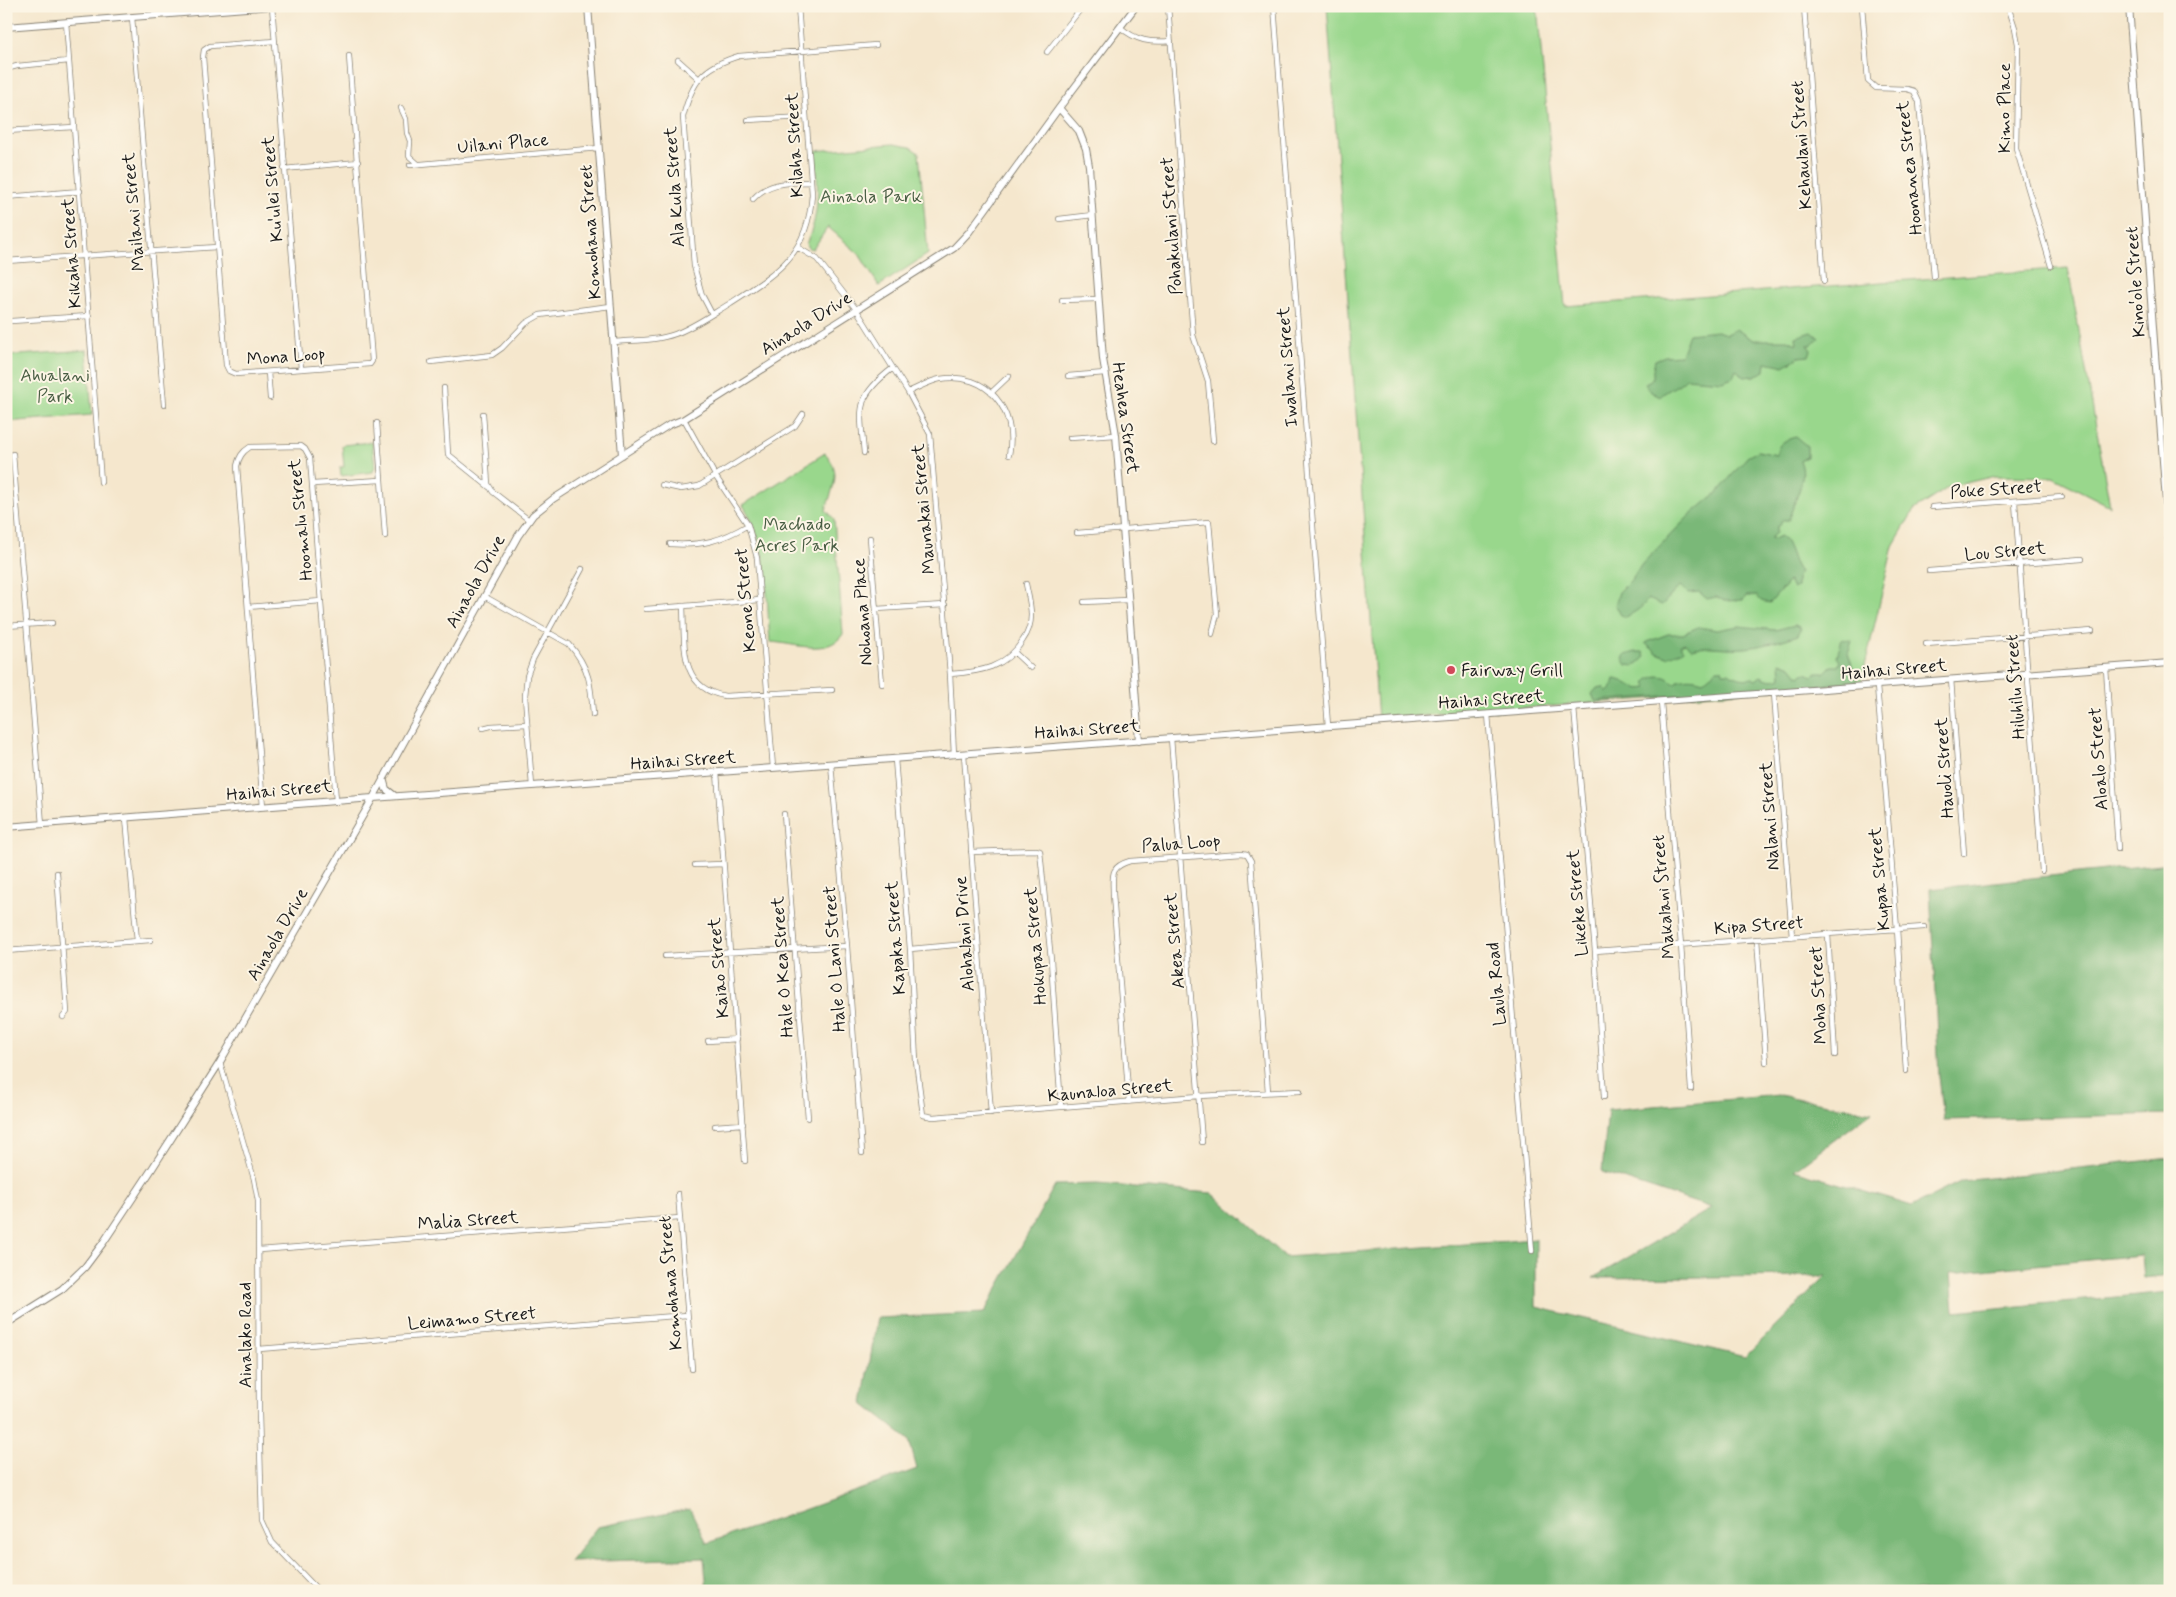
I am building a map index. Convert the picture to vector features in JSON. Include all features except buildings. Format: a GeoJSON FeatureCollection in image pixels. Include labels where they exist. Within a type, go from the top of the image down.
{"type":"FeatureCollection","features":[{"type":"Feature","properties":{"kind":"street"},"geometry":{"type":"LineString","coordinates":[[6,26],[272,6]]}},
{"type":"Feature","properties":{"kind":"street","name":"Ku'ulei Street"},"geometry":{"type":"LineString","coordinates":[[272,6],[300,369]]}},
{"type":"Feature","properties":{"kind":"street","name":"Komohana Street"},"geometry":{"type":"LineString","coordinates":[[588,6],[622,455]]}},
{"type":"Feature","properties":{"kind":"street","name":"Kilaha Street"},"geometry":{"type":"LineString","coordinates":[[614,342],[655,339],[675,334],[712,314],[769,278],[786,264],[797,247],[806,230],[810,212],[811,182],[798,6]]}},
{"type":"Feature","properties":{"kind":"street"},"geometry":{"type":"LineString","coordinates":[[1047,52],[1083,6]]}},
{"type":"Feature","properties":{"kind":"street","name":"Ainaola Drive"},"geometry":{"type":"LineString","coordinates":[[6,1324],[62,1289],[85,1268],[104,1243],[220,1062],[373,798],[484,596],[529,520],[553,499],[669,425],[684,419],[954,248],[970,232],[1059,108],[1136,6]]}},
{"type":"Feature","properties":{"kind":"street","name":"Pohakulani Street"},"geometry":{"type":"LineString","coordinates":[[1168,6],[1194,336],[1208,381],[1213,441]]}},
{"type":"Feature","properties":{"kind":"street","name":"Iwalani Street"},"geometry":{"type":"LineString","coordinates":[[1274,6],[1328,726]]}},
{"type":"Feature","properties":{"kind":"street","name":"Kehaulani Street"},"geometry":{"type":"LineString","coordinates":[[1804,6],[1824,281]]}},
{"type":"Feature","properties":{"kind":"street","name":"Hoonanea Street"},"geometry":{"type":"LineString","coordinates":[[1862,6],[1868,81],[1876,88],[1908,89],[1914,91],[1919,102],[1934,277]]}},
{"type":"Feature","properties":{"kind":"street","name":"Kimo Place"},"geometry":{"type":"LineString","coordinates":[[2008,6],[2018,44],[2016,148],[2051,266]]}},
{"type":"Feature","properties":{"kind":"street","name":"Kinoʻole Street"},"geometry":{"type":"LineString","coordinates":[[2129,6],[2170,555]]}},
{"type":"Feature","properties":{"kind":"street","name":"Mailani Street"},"geometry":{"type":"LineString","coordinates":[[132,17],[164,404]]}},
{"type":"Feature","properties":{"kind":"street","name":"Kikaha Street"},"geometry":{"type":"LineString","coordinates":[[66,22],[101,482]]}},
{"type":"Feature","properties":{"kind":"street"},"geometry":{"type":"LineString","coordinates":[[1120,27],[1130,35],[1142,40],[1171,41]]}},
{"type":"Feature","properties":{"kind":"street","name":"Mona Loop"},"geometry":{"type":"LineString","coordinates":[[274,41],[210,46],[204,50],[203,57],[226,365],[229,371],[236,374],[370,364],[372,361],[350,56]]}},
{"type":"Feature","properties":{"kind":"street","name":"Ala Kula Street"},"geometry":{"type":"LineString","coordinates":[[712,314],[702,295],[694,266],[683,117],[689,94],[698,78],[721,61],[739,56],[876,45]]}},
{"type":"Feature","properties":{"kind":"street"},"geometry":{"type":"LineString","coordinates":[[678,60],[698,78]]}},
{"type":"Feature","properties":{"kind":"street"},"geometry":{"type":"LineString","coordinates":[[6,69],[17,66],[69,61]]}},
{"type":"Feature","properties":{"kind":"street"},"geometry":{"type":"LineString","coordinates":[[401,108],[406,119],[407,133],[410,141],[409,156],[419,165]]}},
{"type":"Feature","properties":{"kind":"street","name":"Heahea Street"},"geometry":{"type":"LineString","coordinates":[[1059,108],[1076,127],[1084,142],[1089,166],[1104,373],[1116,435],[1139,741]]}},
{"type":"Feature","properties":{"kind":"street"},"geometry":{"type":"LineString","coordinates":[[748,120],[806,116]]}},
{"type":"Feature","properties":{"kind":"street"},"geometry":{"type":"LineString","coordinates":[[6,132],[74,127]]}},
{"type":"Feature","properties":{"kind":"street","name":"Uilani Place"},"geometry":{"type":"LineString","coordinates":[[410,165],[599,148]]}},
{"type":"Feature","properties":{"kind":"street"},"geometry":{"type":"LineString","coordinates":[[284,168],[358,162]]}},
{"type":"Feature","properties":{"kind":"street"},"geometry":{"type":"LineString","coordinates":[[754,199],[761,190],[773,185],[811,182]]}},
{"type":"Feature","properties":{"kind":"street"},"geometry":{"type":"LineString","coordinates":[[6,197],[80,191]]}},
{"type":"Feature","properties":{"kind":"street"},"geometry":{"type":"LineString","coordinates":[[1058,218],[1093,215]]}},
{"type":"Feature","properties":{"kind":"street"},"geometry":{"type":"LineString","coordinates":[[6,261],[216,247]]}},
{"type":"Feature","properties":{"kind":"street","name":"Maunakai Street"},"geometry":{"type":"LineString","coordinates":[[797,247],[817,258],[856,309],[926,424],[933,446],[954,754]]}},
{"type":"Feature","properties":{"kind":"street"},"geometry":{"type":"LineString","coordinates":[[1062,300],[1099,298]]}},
{"type":"Feature","properties":{"kind":"street"},"geometry":{"type":"LineString","coordinates":[[431,362],[492,355],[502,348],[526,323],[540,315],[611,306]]}},
{"type":"Feature","properties":{"kind":"street"},"geometry":{"type":"LineString","coordinates":[[11,320],[89,316]]}},
{"type":"Feature","properties":{"kind":"street"},"geometry":{"type":"LineString","coordinates":[[864,453],[862,403],[870,388],[892,368]]}},
{"type":"Feature","properties":{"kind":"street"},"geometry":{"type":"LineString","coordinates":[[268,372],[270,398]]}},
{"type":"Feature","properties":{"kind":"street"},"geometry":{"type":"LineString","coordinates":[[1068,376],[1104,373]]}},
{"type":"Feature","properties":{"kind":"street"},"geometry":{"type":"LineString","coordinates":[[991,393],[1009,376]]}},
{"type":"Feature","properties":{"kind":"street"},"geometry":{"type":"LineString","coordinates":[[908,392],[939,379],[954,378],[968,380],[981,385],[999,401],[1010,420],[1012,443],[1009,455]]}},
{"type":"Feature","properties":{"kind":"street"},"geometry":{"type":"LineString","coordinates":[[444,388],[448,454],[529,520]]}},
{"type":"Feature","properties":{"kind":"street"},"geometry":{"type":"LineString","coordinates":[[483,414],[486,475],[491,488]]}},
{"type":"Feature","properties":{"kind":"street"},"geometry":{"type":"LineString","coordinates":[[662,485],[690,488],[699,486],[795,426],[803,414]]}},
{"type":"Feature","properties":{"kind":"street","name":"Keone Street"},"geometry":{"type":"LineString","coordinates":[[684,419],[716,477],[748,525],[758,558],[773,768]]}},
{"type":"Feature","properties":{"kind":"street"},"geometry":{"type":"LineString","coordinates":[[377,423],[385,536]]}},
{"type":"Feature","properties":{"kind":"street"},"geometry":{"type":"LineString","coordinates":[[1070,438],[1116,435]]}},
{"type":"Feature","properties":{"kind":"street","name":"Hoomalu Street"},"geometry":{"type":"LineString","coordinates":[[262,807],[237,466],[239,458],[250,447],[301,446],[309,453],[313,484],[336,801]]}},
{"type":"Feature","properties":{"kind":"street"},"geometry":{"type":"LineString","coordinates":[[13,454],[42,825]]}},
{"type":"Feature","properties":{"kind":"street"},"geometry":{"type":"LineString","coordinates":[[313,484],[381,480]]}},
{"type":"Feature","properties":{"kind":"street","name":"Poke Street"},"geometry":{"type":"LineString","coordinates":[[1932,507],[2062,497]]}},
{"type":"Feature","properties":{"kind":"street","name":"Hiluhilu Street"},"geometry":{"type":"LineString","coordinates":[[2015,502],[2042,871]]}},
{"type":"Feature","properties":{"kind":"street"},"geometry":{"type":"LineString","coordinates":[[1077,533],[1209,522],[1216,614],[1212,634]]}},
{"type":"Feature","properties":{"kind":"street"},"geometry":{"type":"LineString","coordinates":[[670,544],[707,544],[725,538],[748,525]]}},
{"type":"Feature","properties":{"kind":"street","name":"Nohoana Place"},"geometry":{"type":"LineString","coordinates":[[870,538],[882,684]]}},
{"type":"Feature","properties":{"kind":"street","name":"Lou Street"},"geometry":{"type":"LineString","coordinates":[[1929,571],[2082,559]]}},
{"type":"Feature","properties":{"kind":"street"},"geometry":{"type":"LineString","coordinates":[[532,786],[525,696],[527,676],[533,659],[582,569]]}},
{"type":"Feature","properties":{"kind":"street"},"geometry":{"type":"LineString","coordinates":[[950,674],[987,670],[999,665],[1015,653],[1026,637],[1030,624],[1031,616],[1026,584]]}},
{"type":"Feature","properties":{"kind":"street"},"geometry":{"type":"LineString","coordinates":[[484,596],[568,644],[578,655],[586,668],[590,682],[593,716]]}},
{"type":"Feature","properties":{"kind":"street"},"geometry":{"type":"LineString","coordinates":[[646,609],[760,600]]}},
{"type":"Feature","properties":{"kind":"street"},"geometry":{"type":"LineString","coordinates":[[1084,602],[1128,600]]}},
{"type":"Feature","properties":{"kind":"street"},"geometry":{"type":"LineString","coordinates":[[248,607],[321,601]]}},
{"type":"Feature","properties":{"kind":"street"},"geometry":{"type":"LineString","coordinates":[[876,610],[945,605]]}},
{"type":"Feature","properties":{"kind":"street"},"geometry":{"type":"LineString","coordinates":[[683,606],[689,670],[697,683],[710,692],[725,696],[832,690]]}},
{"type":"Feature","properties":{"kind":"street"},"geometry":{"type":"LineString","coordinates":[[6,626],[52,623]]}},
{"type":"Feature","properties":{"kind":"street"},"geometry":{"type":"LineString","coordinates":[[1926,644],[2092,631]]}},
{"type":"Feature","properties":{"kind":"street"},"geometry":{"type":"LineString","coordinates":[[1015,653],[1031,668]]}},
{"type":"Feature","properties":{"kind":"street","name":"Haihai Street"},"geometry":{"type":"LineString","coordinates":[[6,827],[395,796],[2170,663]]}},
{"type":"Feature","properties":{"kind":"street","name":"Aloalo Street"},"geometry":{"type":"LineString","coordinates":[[2106,668],[2118,849]]}},
{"type":"Feature","properties":{"kind":"street","name":"Hauoli Street"},"geometry":{"type":"LineString","coordinates":[[1951,679],[1964,854]]}},
{"type":"Feature","properties":{"kind":"street","name":"Kupaa Street"},"geometry":{"type":"LineString","coordinates":[[1877,686],[1897,929],[1906,1071]]}},
{"type":"Feature","properties":{"kind":"street","name":"Nalani Street"},"geometry":{"type":"LineString","coordinates":[[1774,693],[1792,936]]}},
{"type":"Feature","properties":{"kind":"street","name":"Makalani Street"},"geometry":{"type":"LineString","coordinates":[[1661,702],[1691,1089]]}},
{"type":"Feature","properties":{"kind":"street","name":"Likeke Street"},"geometry":{"type":"LineString","coordinates":[[1574,708],[1595,951],[1604,1097]]}},
{"type":"Feature","properties":{"kind":"street","name":"Laula Road"},"geometry":{"type":"LineString","coordinates":[[1488,714],[1532,1252]]}},
{"type":"Feature","properties":{"kind":"street"},"geometry":{"type":"LineString","coordinates":[[483,728],[527,724]]}},
{"type":"Feature","properties":{"kind":"street","name":"Akea Street"},"geometry":{"type":"LineString","coordinates":[[1171,738],[1202,1142]]}},
{"type":"Feature","properties":{"kind":"street","name":"Alohalani Drive"},"geometry":{"type":"LineString","coordinates":[[964,754],[992,1113]]}},
{"type":"Feature","properties":{"kind":"street","name":"Kapaka Street"},"geometry":{"type":"LineString","coordinates":[[895,759],[910,949],[916,1061],[923,1115]]}},
{"type":"Feature","properties":{"kind":"street","name":"Hale O Lani Street"},"geometry":{"type":"LineString","coordinates":[[831,764],[862,1153]]}},
{"type":"Feature","properties":{"kind":"street","name":"Kaiao Street"},"geometry":{"type":"LineString","coordinates":[[717,772],[745,1161]]}},
{"type":"Feature","properties":{"kind":"street"},"geometry":{"type":"LineString","coordinates":[[383,778],[386,789],[395,796]]}},
{"type":"Feature","properties":{"kind":"street","name":"Hale O Kea Street"},"geometry":{"type":"LineString","coordinates":[[784,814],[808,1118]]}},
{"type":"Feature","properties":{"kind":"street"},"geometry":{"type":"LineString","coordinates":[[126,818],[137,942]]}},
{"type":"Feature","properties":{"kind":"street","name":"Hokupaa Street"},"geometry":{"type":"LineString","coordinates":[[971,852],[1040,851],[1051,960],[1061,1107]]}},
{"type":"Feature","properties":{"kind":"street","name":"Palua Loop"},"geometry":{"type":"LineString","coordinates":[[1129,1102],[1113,875],[1119,864],[1130,861],[1180,857],[1242,853],[1247,854],[1251,861],[1268,1092]]}},
{"type":"Feature","properties":{"kind":"street"},"geometry":{"type":"LineString","coordinates":[[696,865],[723,864]]}},
{"type":"Feature","properties":{"kind":"street"},"geometry":{"type":"LineString","coordinates":[[57,873],[67,1012],[63,1016]]}},
{"type":"Feature","properties":{"kind":"street","name":"Kipa Street"},"geometry":{"type":"LineString","coordinates":[[1595,951],[1924,927]]}},
{"type":"Feature","properties":{"kind":"street","name":"Moha Street"},"geometry":{"type":"LineString","coordinates":[[1828,934],[1835,1055]]}},
{"type":"Feature","properties":{"kind":"street"},"geometry":{"type":"LineString","coordinates":[[1757,939],[1766,1062]]}},
{"type":"Feature","properties":{"kind":"street"},"geometry":{"type":"LineString","coordinates":[[6,951],[151,940]]}},
{"type":"Feature","properties":{"kind":"street"},"geometry":{"type":"LineString","coordinates":[[910,949],[978,943]]}},
{"type":"Feature","properties":{"kind":"street"},"geometry":{"type":"LineString","coordinates":[[665,956],[795,947],[847,946]]}},
{"type":"Feature","properties":{"kind":"street"},"geometry":{"type":"LineString","coordinates":[[6,1039],[8,1057]]}},
{"type":"Feature","properties":{"kind":"street"},"geometry":{"type":"LineString","coordinates":[[708,1040],[737,1039]]}},
{"type":"Feature","properties":{"kind":"street","name":"Ainalako Road"},"geometry":{"type":"LineString","coordinates":[[220,1062],[256,1184],[259,1250],[262,1520],[272,1542],[319,1591]]}},
{"type":"Feature","properties":{"kind":"street","name":"Kaunaloa Street"},"geometry":{"type":"LineString","coordinates":[[923,1115],[933,1118],[1199,1096],[1300,1091]]}},
{"type":"Feature","properties":{"kind":"street"},"geometry":{"type":"LineString","coordinates":[[715,1126],[743,1124]]}},
{"type":"Feature","properties":{"kind":"street","name":"Komohana Street"},"geometry":{"type":"LineString","coordinates":[[678,1194],[692,1370]]}},
{"type":"Feature","properties":{"kind":"street","name":"Malia Street"},"geometry":{"type":"LineString","coordinates":[[259,1250],[680,1218]]}},
{"type":"Feature","properties":{"kind":"street","name":"Leimamo Street"},"geometry":{"type":"LineString","coordinates":[[259,1349],[687,1315]]}},
{"type":"Feature","properties":{"kind":"green space"},"geometry":{"type":"Polygon","coordinates":[[[1327,6],[1537,6],[1565,306],[2068,268],[2110,506],[2053,477],[1995,476],[1949,487],[1914,510],[1893,546],[1861,683],[1378,719],[1327,6]]]}},
{"type":"Feature","properties":{"kind":"green space","name":"Ainaola Park"},"geometry":{"type":"Polygon","coordinates":[[[893,144],[910,147],[919,153],[928,254],[879,286],[859,254],[828,227],[813,249],[808,248],[806,244],[811,232],[816,209],[815,151],[893,144]]]}},
{"type":"Feature","properties":{"kind":"green space"},"geometry":{"type":"Polygon","coordinates":[[[1736,329],[1753,340],[1787,340],[1797,344],[1796,337],[1812,332],[1819,338],[1812,345],[1807,345],[1811,350],[1809,356],[1799,357],[1784,366],[1766,362],[1765,371],[1754,376],[1743,377],[1736,369],[1733,377],[1722,381],[1686,378],[1660,397],[1651,392],[1645,383],[1653,379],[1655,360],[1665,356],[1681,355],[1689,334],[1717,331],[1726,334],[1736,329]]]}},
{"type":"Feature","properties":{"kind":"green space","name":"Ahualani Park"},"geometry":{"type":"Polygon","coordinates":[[[87,350],[92,415],[6,422],[6,356],[87,350]]]}},
{"type":"Feature","properties":{"kind":"green space"},"geometry":{"type":"Polygon","coordinates":[[[1796,437],[1807,446],[1807,457],[1800,461],[1803,474],[1802,482],[1789,520],[1782,520],[1781,524],[1776,527],[1776,533],[1771,537],[1771,540],[1781,536],[1787,544],[1800,572],[1797,576],[1797,587],[1793,589],[1789,581],[1770,603],[1761,601],[1757,596],[1746,596],[1743,600],[1725,601],[1716,597],[1707,599],[1699,592],[1688,593],[1680,586],[1662,605],[1648,599],[1632,613],[1625,617],[1621,615],[1615,605],[1619,592],[1631,580],[1642,564],[1688,517],[1719,491],[1747,457],[1758,451],[1777,455],[1778,448],[1782,443],[1796,437]]]}},
{"type":"Feature","properties":{"kind":"green space"},"geometry":{"type":"Polygon","coordinates":[[[372,442],[375,466],[373,472],[341,476],[340,467],[344,467],[342,445],[372,442]]]}},
{"type":"Feature","properties":{"kind":"green space","name":"Machado Acres Park"},"geometry":{"type":"Polygon","coordinates":[[[825,453],[834,467],[835,474],[826,510],[834,519],[843,634],[836,641],[819,647],[770,642],[767,589],[762,554],[758,537],[743,505],[825,453]]]}},
{"type":"Feature","properties":{"kind":"green space"},"geometry":{"type":"Polygon","coordinates":[[[1795,625],[1801,628],[1798,635],[1772,643],[1745,648],[1705,647],[1692,649],[1685,643],[1680,645],[1684,650],[1667,657],[1657,653],[1645,643],[1668,634],[1683,634],[1698,627],[1717,630],[1739,626],[1775,630],[1795,625]]]}},
{"type":"Feature","properties":{"kind":"green space"},"geometry":{"type":"Polygon","coordinates":[[[1842,639],[1852,641],[1848,653],[1858,682],[1595,701],[1592,694],[1597,688],[1603,687],[1606,691],[1611,690],[1614,679],[1642,689],[1648,688],[1646,682],[1656,676],[1667,678],[1673,683],[1687,678],[1703,681],[1717,669],[1722,669],[1723,673],[1729,673],[1740,678],[1756,680],[1761,676],[1775,680],[1781,678],[1780,662],[1791,666],[1799,676],[1806,673],[1812,676],[1817,673],[1824,673],[1831,666],[1838,666],[1840,662],[1837,656],[1842,639]]]}},
{"type":"Feature","properties":{"kind":"green space"},"geometry":{"type":"Polygon","coordinates":[[[1643,652],[1645,657],[1635,666],[1627,665],[1623,659],[1625,655],[1643,652]]]}},
{"type":"Feature","properties":{"kind":"green space"},"geometry":{"type":"Polygon","coordinates":[[[2170,863],[2170,1114],[1944,1120],[1939,1076],[1930,889],[2170,863]]]}},
{"type":"Feature","properties":{"kind":"green space"},"geometry":{"type":"Polygon","coordinates":[[[1779,1095],[1872,1112],[1794,1170],[1912,1206],[1962,1181],[2170,1158],[2170,1275],[2144,1278],[2142,1255],[1951,1273],[1954,1312],[2170,1292],[2170,1591],[707,1591],[704,1558],[570,1562],[597,1527],[690,1509],[707,1543],[917,1469],[909,1440],[863,1404],[877,1318],[984,1313],[1055,1185],[1097,1184],[1212,1193],[1285,1257],[1536,1239],[1536,1307],[1745,1357],[1826,1276],[1593,1278],[1712,1208],[1602,1172],[1608,1110],[1779,1095]]]}},
{"type":"Feature","properties":{"kind":"place","name":"Fairway Grill"},"geometry":{"type":"Point","coordinates":[1451,670]}}]}
